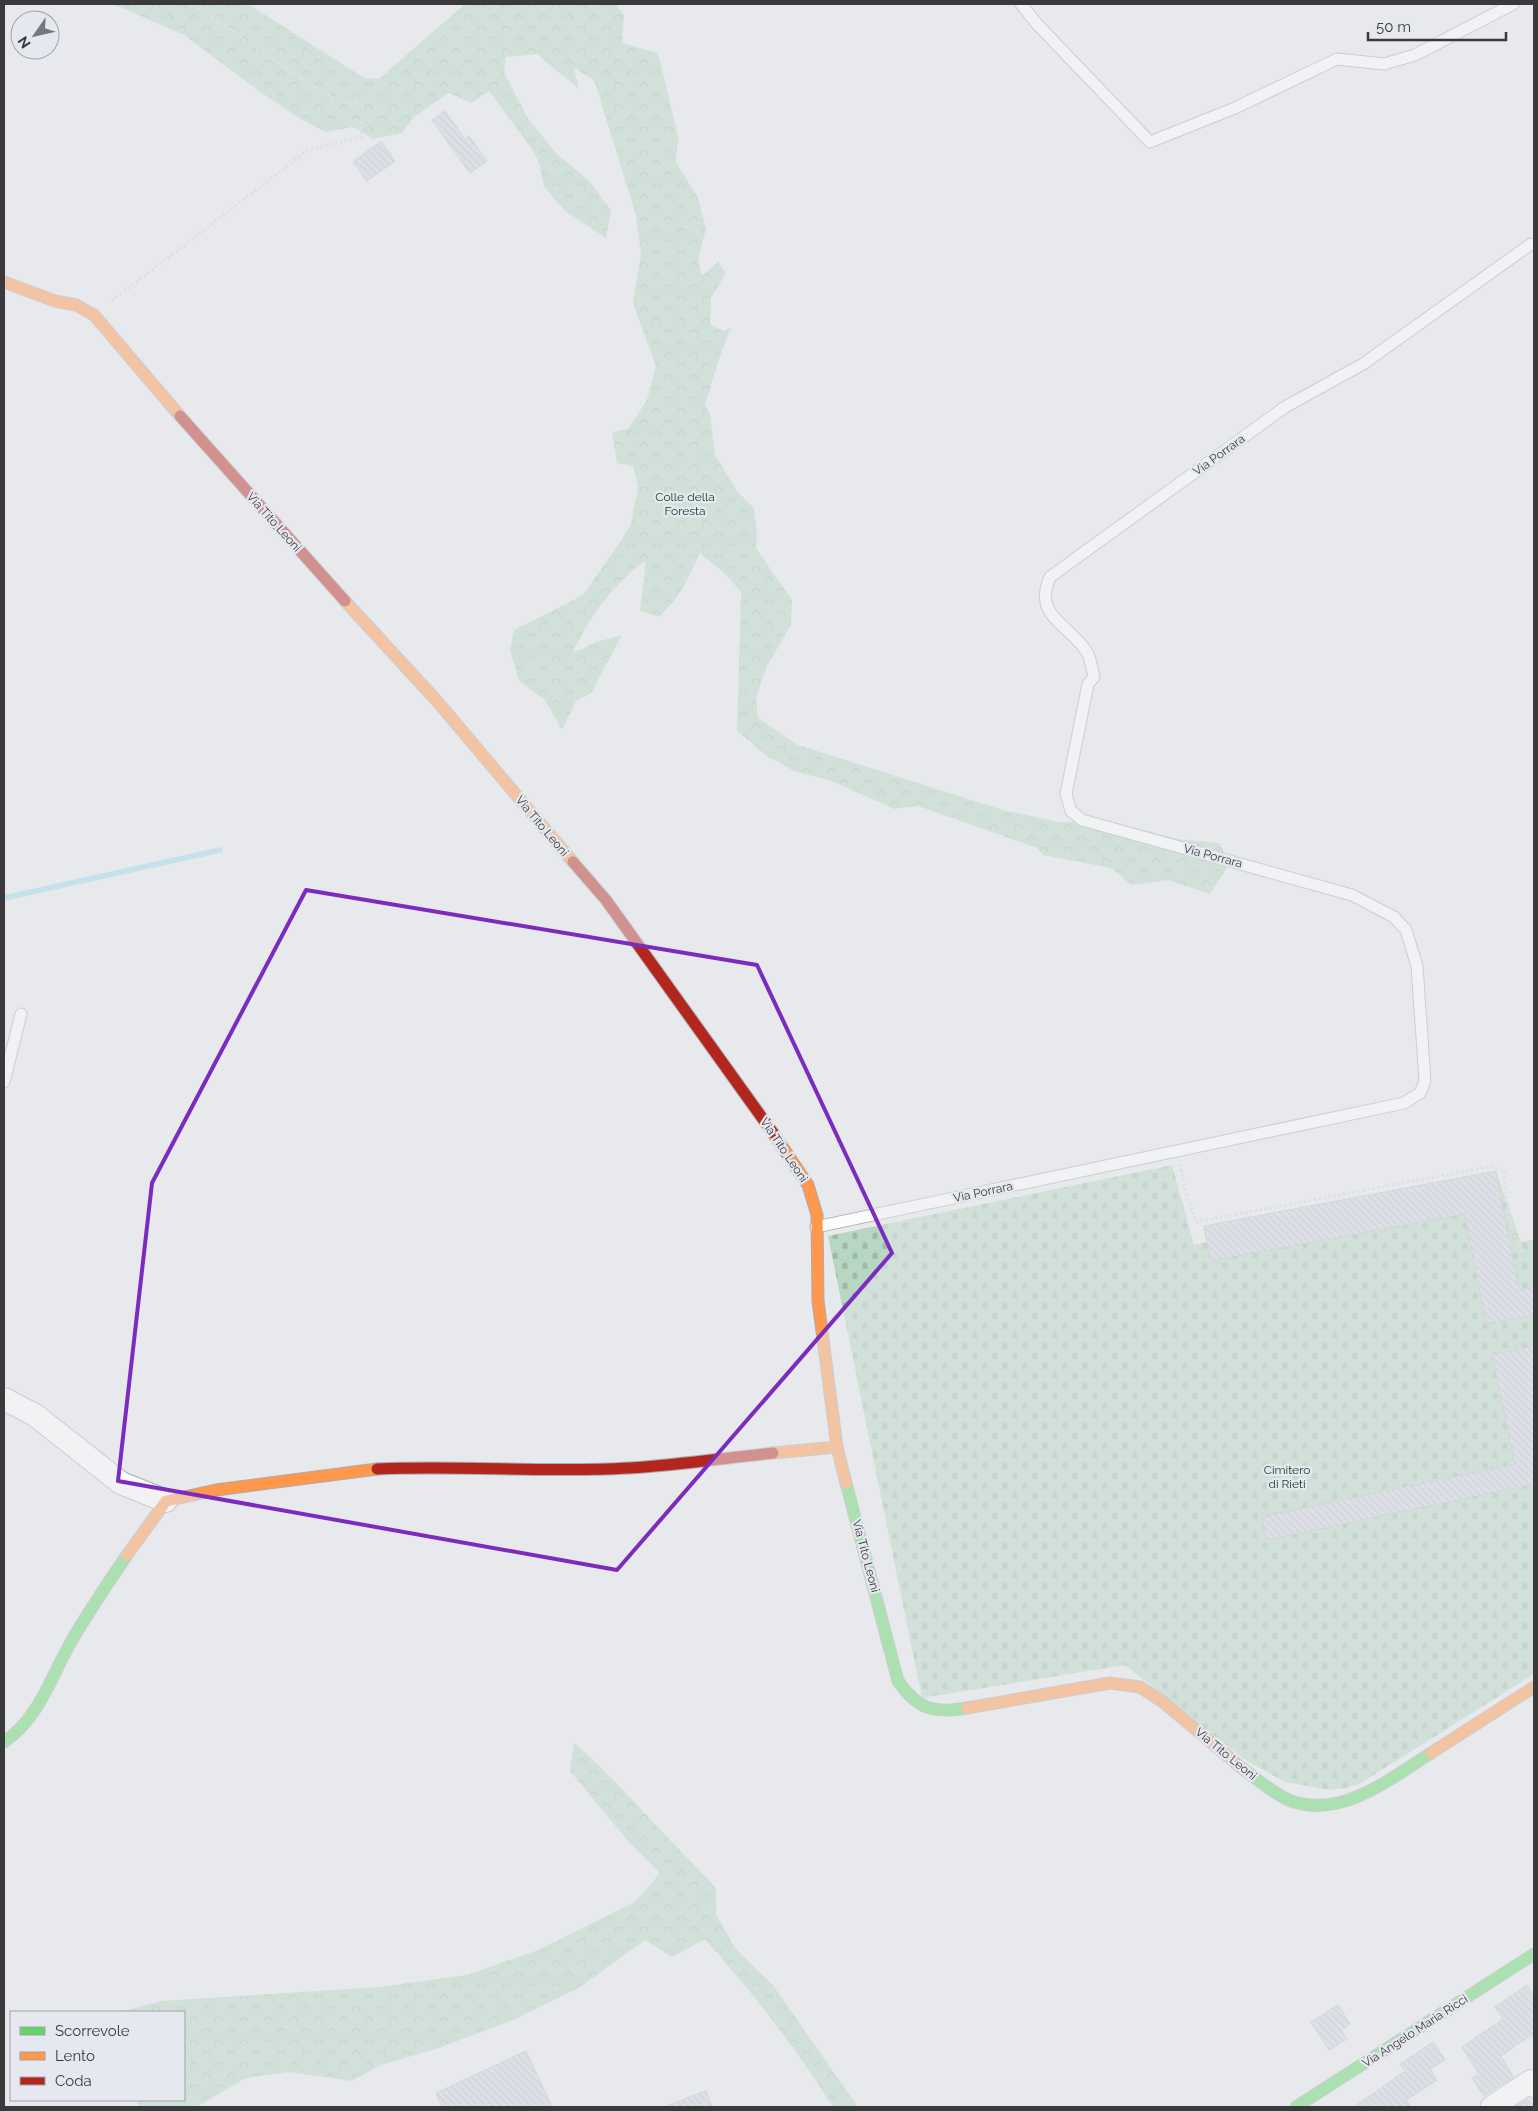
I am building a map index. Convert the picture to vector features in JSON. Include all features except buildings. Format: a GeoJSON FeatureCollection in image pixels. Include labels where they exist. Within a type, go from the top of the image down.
{"type":"FeatureCollection","features":[{"type":"Feature","properties":{"kind":"street","name":"Via Tito Leoni"},"geometry":{"type":"LineString","coordinates":[[4,282],[55,301],[76,305],[94,315],[106,327],[115,342],[271,519],[436,700],[606,900],[778,1139],[803,1178],[808,1186],[818,1214],[816,1227],[818,1301],[838,1447],[898,1681],[908,1697],[926,1709],[944,1712],[1110,1683],[1140,1687],[1163,1702],[1227,1758],[1273,1791],[1292,1801],[1321,1805],[1347,1801],[1379,1786],[1534,1687]]}},
{"type":"Feature","properties":{"kind":"street"},"geometry":{"type":"LineString","coordinates":[[4,1399],[35,1415],[121,1483],[166,1501],[216,1490],[368,1470],[421,1467],[520,1470],[629,1468],[838,1447]]}},
{"type":"Feature","properties":{"kind":"street"},"geometry":{"type":"LineString","coordinates":[[4,1742],[19,1733],[47,1693],[71,1642],[117,1568],[166,1501]]}},
{"type":"Feature","properties":{"kind":"street","name":"Via Angelo Maria Ricci"},"geometry":{"type":"LineString","coordinates":[[1296,2107],[1534,1954]]}},
{"type":"Feature","properties":{"kind":"street"},"geometry":{"type":"LineString","coordinates":[[1492,2107],[1531,2081],[1534,2086]]}},
{"type":"Feature","properties":{"kind":"lane"},"geometry":{"type":"LineString","coordinates":[[1021,4],[1037,24],[1150,142],[1235,108],[1337,60],[1384,64],[1416,55],[1513,4]]}},
{"type":"Feature","properties":{"kind":"lane","name":"Via Porrara"},"geometry":{"type":"LineString","coordinates":[[816,1227],[1404,1103],[1420,1094],[1425,1081],[1417,966],[1406,930],[1394,917],[1352,895],[1082,820],[1071,811],[1066,794],[1088,684],[1094,677],[1088,654],[1050,614],[1045,603],[1044,590],[1050,577],[1285,407],[1363,364],[1531,244],[1534,245]]}},
{"type":"Feature","properties":{"kind":"lane"},"geometry":{"type":"LineString","coordinates":[[4,1082],[21,1014]]}},
{"type":"Feature","properties":{"kind":"path"},"geometry":{"type":"LineString","coordinates":[[94,315],[305,152],[320,146],[348,141],[361,136],[363,104],[340,102],[277,63],[194,4]]}},
{"type":"Feature","properties":{"kind":"path"},"geometry":{"type":"LineString","coordinates":[[1177,1151],[1186,1194],[1196,1222],[1492,1166],[1504,1171],[1506,1200],[1515,1239],[1523,1253]]}},
{"type":"Feature","properties":{"kind":"highlighted area"},"geometry":{"type":"Polygon","coordinates":[[[306,890],[757,965],[892,1253],[617,1570],[118,1481],[152,1183],[306,890]]]}},
{"type":"Feature","properties":{"kind":"green space","name":"Colle della Foresta"},"geometry":{"type":"Polygon","coordinates":[[[113,4],[248,4],[364,78],[379,79],[465,4],[615,4],[624,15],[622,43],[658,53],[678,136],[676,162],[698,198],[706,229],[698,259],[702,276],[718,262],[726,273],[711,298],[710,324],[723,331],[731,328],[705,404],[710,415],[715,455],[737,491],[754,508],[757,533],[756,548],[792,600],[791,625],[766,668],[756,698],[758,718],[798,745],[1003,810],[1058,822],[1097,822],[1148,831],[1176,839],[1219,843],[1230,863],[1210,894],[1168,880],[1131,885],[1111,868],[1043,855],[1037,848],[918,806],[894,809],[834,782],[794,771],[767,756],[737,731],[741,592],[724,573],[700,553],[679,594],[659,617],[640,611],[646,561],[624,578],[604,602],[586,628],[573,653],[596,642],[622,635],[591,693],[576,701],[562,730],[545,700],[519,681],[510,650],[514,630],[583,595],[631,524],[638,486],[633,466],[617,463],[612,432],[628,429],[647,400],[656,366],[633,304],[641,254],[636,215],[594,80],[574,68],[579,89],[537,54],[506,57],[504,72],[527,117],[555,152],[591,183],[611,211],[606,238],[565,211],[544,187],[539,163],[532,149],[489,91],[471,103],[449,93],[414,117],[402,133],[373,139],[353,127],[326,132],[299,118],[259,91],[184,35],[113,4]]]}},
{"type":"Feature","properties":{"kind":"green space","name":"Cimitero di Rieti"},"geometry":{"type":"Polygon","coordinates":[[[1172,1165],[1194,1245],[1496,1171],[1521,1242],[1534,1239],[1534,1674],[1361,1783],[1346,1788],[1329,1790],[1285,1782],[1245,1760],[1125,1665],[922,1698],[828,1236],[1172,1165]]]}},
{"type":"Feature","properties":{"kind":"green space"},"geometry":{"type":"Polygon","coordinates":[[[574,1743],[600,1766],[716,1888],[716,1914],[735,1948],[773,1985],[858,2107],[833,2107],[804,2063],[772,2020],[705,1939],[672,1957],[645,1940],[579,1988],[513,2020],[436,2049],[381,2065],[352,2081],[289,2072],[246,2078],[196,2107],[139,2107],[136,2101],[185,2101],[185,2011],[124,2011],[161,2001],[380,1987],[467,1975],[538,1950],[635,1902],[660,1873],[628,1841],[570,1771],[574,1743]]]}},
{"type":"Feature","properties":{"kind":"waterway"},"geometry":{"type":"LineString","coordinates":[[4,898],[220,850]]}},
{"type":"Feature","properties":{"kind":"traffic: fast"},"geometry":{"type":"LineString","coordinates":[[846,1483],[898,1681],[912,1698],[927,1707],[945,1710],[967,1708]]}},
{"type":"Feature","properties":{"kind":"traffic: fast"},"geometry":{"type":"LineString","coordinates":[[4,1742],[27,1721],[35,1709],[78,1631],[127,1555]]}},
{"type":"Feature","properties":{"kind":"traffic: fast"},"geometry":{"type":"LineString","coordinates":[[1243,1769],[1272,1791],[1291,1801],[1310,1805],[1329,1805],[1347,1800],[1383,1784],[1431,1753]]}},
{"type":"Feature","properties":{"kind":"traffic: fast"},"geometry":{"type":"LineString","coordinates":[[1296,2107],[1534,1954]]}},
{"type":"Feature","properties":{"kind":"traffic: slow"},"geometry":{"type":"LineString","coordinates":[[4,282],[55,301],[76,305],[94,315],[180,416]]}},
{"type":"Feature","properties":{"kind":"traffic: slow"},"geometry":{"type":"LineString","coordinates":[[345,601],[436,700],[573,862]]}},
{"type":"Feature","properties":{"kind":"traffic: slow"},"geometry":{"type":"LineString","coordinates":[[773,1133],[808,1185],[817,1215],[818,1301],[837,1447],[846,1483]]}},
{"type":"Feature","properties":{"kind":"traffic: slow"},"geometry":{"type":"LineString","coordinates":[[773,1453],[837,1447]]}},
{"type":"Feature","properties":{"kind":"traffic: slow"},"geometry":{"type":"LineString","coordinates":[[127,1555],[166,1501],[216,1490],[377,1469]]}},
{"type":"Feature","properties":{"kind":"traffic: slow"},"geometry":{"type":"LineString","coordinates":[[967,1708],[1110,1683],[1140,1687],[1163,1702],[1243,1769]]}},
{"type":"Feature","properties":{"kind":"traffic: slow"},"geometry":{"type":"LineString","coordinates":[[1431,1753],[1534,1687]]}},
{"type":"Feature","properties":{"kind":"traffic: jam"},"geometry":{"type":"LineString","coordinates":[[180,416],[345,601]]}},
{"type":"Feature","properties":{"kind":"traffic: jam"},"geometry":{"type":"LineString","coordinates":[[573,862],[606,900],[773,1133]]}},
{"type":"Feature","properties":{"kind":"traffic: jam"},"geometry":{"type":"LineString","coordinates":[[377,1469],[629,1468],[773,1453]]}}]}
